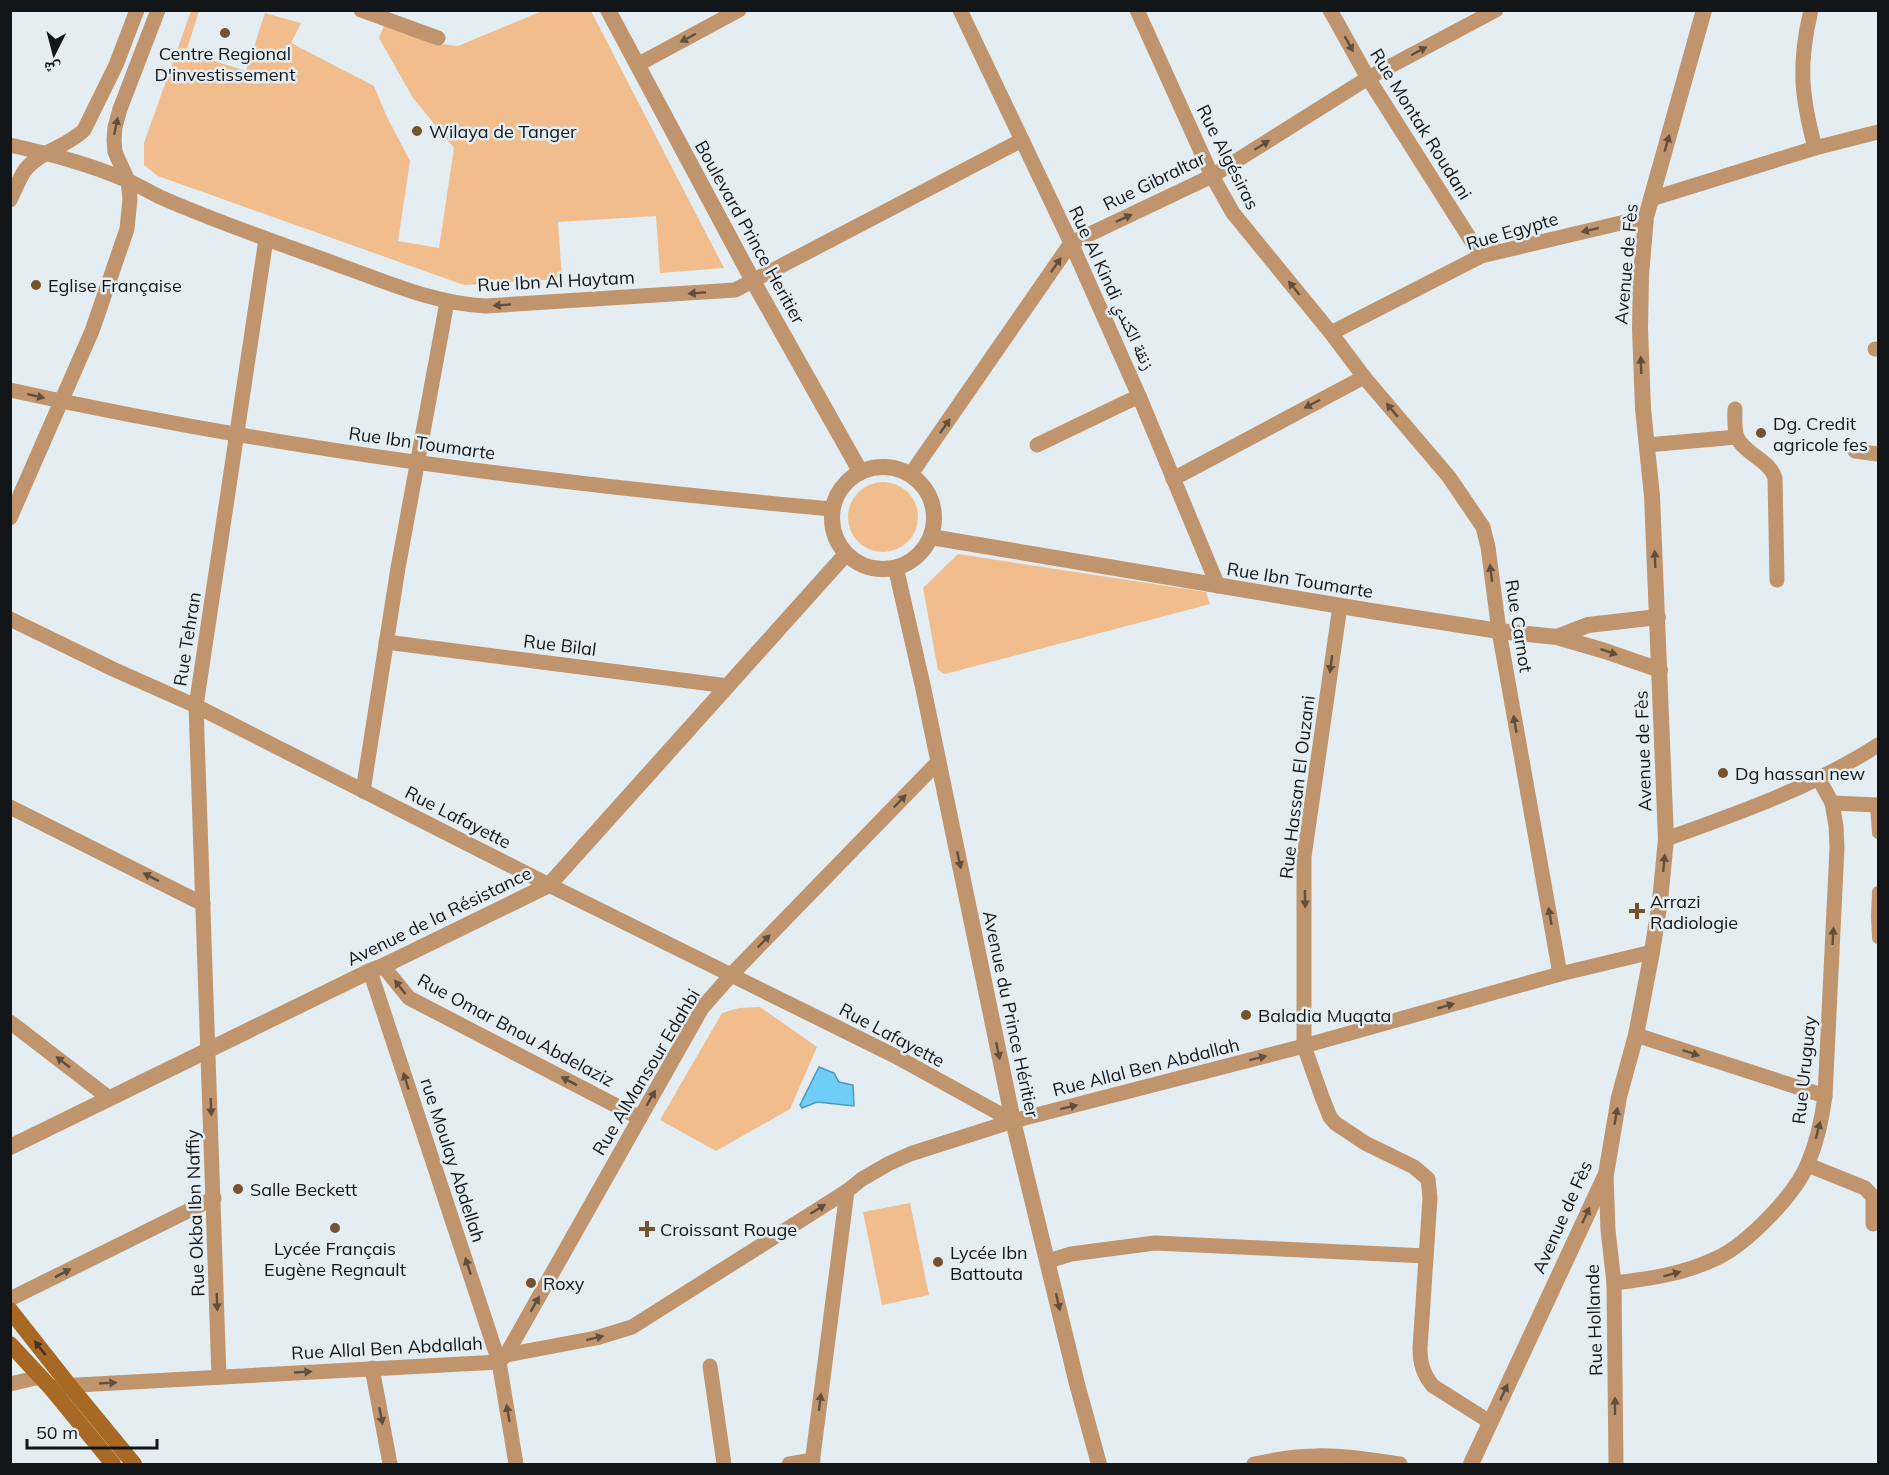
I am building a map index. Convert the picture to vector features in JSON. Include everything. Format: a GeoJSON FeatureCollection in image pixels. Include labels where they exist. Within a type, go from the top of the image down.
{"type":"FeatureCollection","features":[{"type":"Feature","properties":{"kind":"main road"},"geometry":{"type":"LineString","coordinates":[[10,1310],[134,1464]]}},
{"type":"Feature","properties":{"kind":"main road"},"geometry":{"type":"LineString","coordinates":[[10,1344],[45,1382],[113,1464]]}},
{"type":"Feature","properties":{"kind":"street"},"geometry":{"type":"LineString","coordinates":[[10,200],[25,170],[46,153],[76,138],[84,130],[116,65],[137,10]]}},
{"type":"Feature","properties":{"kind":"street"},"geometry":{"type":"LineString","coordinates":[[10,518],[92,331],[127,229],[130,199],[128,181],[115,152],[115,127],[158,10]]}},
{"type":"Feature","properties":{"kind":"street"},"geometry":{"type":"LineString","coordinates":[[361,10],[438,38]]}},
{"type":"Feature","properties":{"kind":"street","name":"Boulevard Prince Heritier"},"geometry":{"type":"LineString","coordinates":[[608,10],[753,281],[860,471]]}},
{"type":"Feature","properties":{"kind":"street"},"geometry":{"type":"LineString","coordinates":[[637,65],[739,10]]}},
{"type":"Feature","properties":{"kind":"street","name":"Rue Al Kindi زنقة الكندي"},"geometry":{"type":"LineString","coordinates":[[960,10],[1071,243],[1140,396],[1218,586]]}},
{"type":"Feature","properties":{"kind":"street","name":"Rue Algésiras"},"geometry":{"type":"LineString","coordinates":[[1137,10],[1212,176],[1240,224],[1331,333]]}},
{"type":"Feature","properties":{"kind":"street","name":"Rue Montak Roudani"},"geometry":{"type":"LineString","coordinates":[[1330,10],[1368,78],[1481,256]]}},
{"type":"Feature","properties":{"kind":"street","name":"Rue Gibraltar"},"geometry":{"type":"LineString","coordinates":[[911,474],[1071,243],[1212,176],[1368,78],[1496,10]]}},
{"type":"Feature","properties":{"kind":"street","name":"Avenue de Fès"},"geometry":{"type":"LineString","coordinates":[[1471,1464],[1606,1174],[1620,1097],[1636,1035],[1652,952],[1666,839],[1652,496],[1643,409],[1641,275],[1646,217],[1704,10]]}},
{"type":"Feature","properties":{"kind":"street"},"geometry":{"type":"LineString","coordinates":[[1811,10],[1802,59],[1802,81],[1803,97],[1815,148]]}},
{"type":"Feature","properties":{"kind":"street"},"geometry":{"type":"LineString","coordinates":[[1651,199],[1815,148],[1878,132]]}},
{"type":"Feature","properties":{"kind":"street","name":"Rue Ibn Al Haytam"},"geometry":{"type":"LineString","coordinates":[[10,145],[80,163],[266,239],[411,291],[447,302],[486,306],[735,290],[1022,140]]}},
{"type":"Feature","properties":{"kind":"street","name":"Rue Egypte"},"geometry":{"type":"LineString","coordinates":[[1331,333],[1481,256],[1646,217]]}},
{"type":"Feature","properties":{"kind":"street","name":"Rue Tehran"},"geometry":{"type":"LineString","coordinates":[[209,1049],[196,706],[266,239]]}},
{"type":"Feature","properties":{"kind":"street"},"geometry":{"type":"LineString","coordinates":[[363,791],[386,642],[447,302]]}},
{"type":"Feature","properties":{"kind":"street","name":"Rue Carnot"},"geometry":{"type":"LineString","coordinates":[[1331,333],[1449,477],[1480,522],[1488,547],[1498,631],[1560,974]]}},
{"type":"Feature","properties":{"kind":"street"},"geometry":{"type":"LineString","coordinates":[[1173,479],[1364,376]]}},
{"type":"Feature","properties":{"kind":"street","name":"Rue Ibn Toumarte"},"geometry":{"type":"LineString","coordinates":[[10,390],[237,435],[417,463],[665,494],[832,509]]}},
{"type":"Feature","properties":{"kind":"street"},"geometry":{"type":"LineString","coordinates":[[1037,445],[1140,396]]}},
{"type":"Feature","properties":{"kind":"street"},"geometry":{"type":"LineString","coordinates":[[1735,409],[1737,437],[1749,451],[1771,468],[1775,478],[1777,580]]}},
{"type":"Feature","properties":{"kind":"street"},"geometry":{"type":"LineString","coordinates":[[1647,445],[1737,437]]}},
{"type":"Feature","properties":{"kind":"street"},"geometry":{"type":"LineString","coordinates":[[1855,451],[1878,454]]}},
{"type":"Feature","properties":{"kind":"street"},"geometry":{"type":"LineString","coordinates":[[877,466],[895,467],[911,474],[924,486],[933,502],[935,519],[932,537],[922,552],[896,569],[875,569],[859,564],[846,554],[831,525],[832,509],[842,486],[860,471],[877,466]]}},
{"type":"Feature","properties":{"kind":"street","name":"Rue Ibn Toumarte"},"geometry":{"type":"LineString","coordinates":[[932,537],[1340,606],[1498,631],[1557,637],[1660,670]]}},
{"type":"Feature","properties":{"kind":"street","name":"Avenue de la Résistance"},"geometry":{"type":"LineString","coordinates":[[10,1147],[549,885],[846,554]]}},
{"type":"Feature","properties":{"kind":"street","name":"Avenue du Prince Héritier"},"geometry":{"type":"LineString","coordinates":[[896,569],[1013,1121],[1077,1384],[1099,1464]]}},
{"type":"Feature","properties":{"kind":"street","name":"Rue Hassan El Ouzani"},"geometry":{"type":"LineString","coordinates":[[1340,606],[1304,857],[1304,1046],[1330,1117],[1335,1123],[1365,1143],[1414,1167],[1428,1179],[1430,1198],[1426,1257]]}},
{"type":"Feature","properties":{"kind":"street"},"geometry":{"type":"LineString","coordinates":[[1557,637],[1588,625],[1658,617]]}},
{"type":"Feature","properties":{"kind":"street","name":"Rue Lafayette"},"geometry":{"type":"LineString","coordinates":[[10,619],[196,706],[549,885],[895,1056],[1013,1121]]}},
{"type":"Feature","properties":{"kind":"street","name":"Rue Bilal"},"geometry":{"type":"LineString","coordinates":[[386,642],[728,686]]}},
{"type":"Feature","properties":{"kind":"street"},"geometry":{"type":"LineString","coordinates":[[1666,839],[1738,813],[1819,779],[1878,745]]}},
{"type":"Feature","properties":{"kind":"street","name":"Rue AlMansour Edahbi"},"geometry":{"type":"LineString","coordinates":[[502,1359],[702,1008],[731,975],[938,762]]}},
{"type":"Feature","properties":{"kind":"street","name":"Rue Uruguay"},"geometry":{"type":"LineString","coordinates":[[1614,1283],[1672,1274],[1705,1263],[1730,1251],[1767,1220],[1782,1203],[1808,1165],[1819,1130],[1825,1096],[1836,876],[1836,826],[1832,803],[1819,779]]}},
{"type":"Feature","properties":{"kind":"street"},"geometry":{"type":"LineString","coordinates":[[1832,803],[1877,805],[1878,833]]}},
{"type":"Feature","properties":{"kind":"street"},"geometry":{"type":"LineString","coordinates":[[10,807],[203,904]]}},
{"type":"Feature","properties":{"kind":"street"},"geometry":{"type":"LineString","coordinates":[[1878,892],[1878,938]]}},
{"type":"Feature","properties":{"kind":"street","name":"Rue Allal Ben Abdallah"},"geometry":{"type":"LineString","coordinates":[[10,1384],[45,1382],[69,1385],[502,1359],[596,1338],[632,1327],[847,1191],[862,1179],[910,1154],[1013,1121],[1304,1046],[1560,974],[1652,952]]}},
{"type":"Feature","properties":{"kind":"street","name":"Rue Omar Bnou Abdelaziz"},"geometry":{"type":"LineString","coordinates":[[377,969],[409,999],[640,1118]]}},
{"type":"Feature","properties":{"kind":"street","name":"rue Moulay Abdellah"},"geometry":{"type":"LineString","coordinates":[[377,969],[502,1359],[516,1464]]}},
{"type":"Feature","properties":{"kind":"street"},"geometry":{"type":"LineString","coordinates":[[10,1022],[109,1098]]}},
{"type":"Feature","properties":{"kind":"street"},"geometry":{"type":"LineString","coordinates":[[1636,1035],[1825,1096]]}},
{"type":"Feature","properties":{"kind":"street","name":"Rue Okba Ibn Naffiy"},"geometry":{"type":"LineString","coordinates":[[209,1049],[219,1377]]}},
{"type":"Feature","properties":{"kind":"street"},"geometry":{"type":"LineString","coordinates":[[1808,1165],[1875,1193],[1873,1224]]}},
{"type":"Feature","properties":{"kind":"street","name":"Rue Hollande"},"geometry":{"type":"LineString","coordinates":[[1606,1174],[1608,1230],[1614,1283],[1616,1464]]}},
{"type":"Feature","properties":{"kind":"street"},"geometry":{"type":"LineString","coordinates":[[789,1464],[812,1462],[847,1191]]}},
{"type":"Feature","properties":{"kind":"street"},"geometry":{"type":"LineString","coordinates":[[10,1299],[214,1198]]}},
{"type":"Feature","properties":{"kind":"street"},"geometry":{"type":"LineString","coordinates":[[1048,1261],[1071,1254],[1155,1243],[1426,1257],[1420,1348],[1424,1373],[1433,1386],[1490,1422]]}},
{"type":"Feature","properties":{"kind":"street"},"geometry":{"type":"LineString","coordinates":[[710,1366],[724,1464]]}},
{"type":"Feature","properties":{"kind":"street"},"geometry":{"type":"LineString","coordinates":[[372,1368],[390,1464]]}},
{"type":"Feature","properties":{"kind":"street"},"geometry":{"type":"LineString","coordinates":[[1254,1464],[1314,1456],[1341,1456],[1400,1464]]}},
{"type":"Feature","properties":{"kind":"shaded area"},"geometry":{"type":"Polygon","coordinates":[[[191,11],[199,11],[186,52],[246,71],[265,13],[301,23],[291,43],[374,86],[410,161],[398,241],[439,248],[454,148],[413,98],[379,38],[385,23],[433,43],[458,46],[542,11],[591,11],[724,268],[660,273],[656,216],[558,222],[562,279],[464,285],[158,176],[144,165],[144,143],[191,11]]]}},
{"type":"Feature","properties":{"kind":"shaded area"},"geometry":{"type":"Polygon","coordinates":[[[883,482],[902,488],[912,498],[918,517],[912,536],[902,546],[883,552],[864,546],[854,536],[848,517],[854,498],[864,488],[883,482]]]}},
{"type":"Feature","properties":{"kind":"shaded area"},"geometry":{"type":"Polygon","coordinates":[[[958,554],[1206,592],[1210,604],[945,674],[938,670],[923,588],[958,554]]]}},
{"type":"Feature","properties":{"kind":"shaded area"},"geometry":{"type":"Polygon","coordinates":[[[760,1007],[817,1047],[790,1109],[716,1151],[660,1120],[722,1013],[739,1008],[760,1007]]]}},
{"type":"Feature","properties":{"kind":"shaded area"},"geometry":{"type":"Polygon","coordinates":[[[910,1203],[929,1295],[882,1305],[863,1212],[910,1203]]]}},
{"type":"Feature","properties":{"kind":"water"},"geometry":{"type":"Polygon","coordinates":[[[819,1067],[834,1073],[839,1082],[853,1085],[854,1106],[817,1102],[802,1108],[800,1105],[819,1067]]]}},
{"type":"Feature","properties":{"kind":"place","name":"Centre Regional D'investissement"},"geometry":{"type":"Point","coordinates":[225,33]}},
{"type":"Feature","properties":{"kind":"place","name":"Wilaya de Tanger"},"geometry":{"type":"Point","coordinates":[417,131]}},
{"type":"Feature","properties":{"kind":"place","name":"Eglise Française"},"geometry":{"type":"Point","coordinates":[36,285]}},
{"type":"Feature","properties":{"kind":"place","name":"Dg. Credit agricole fes"},"geometry":{"type":"Point","coordinates":[1761,433]}},
{"type":"Feature","properties":{"kind":"place","name":"Dg hassan new"},"geometry":{"type":"Point","coordinates":[1723,773]}},
{"type":"Feature","properties":{"kind":"place","name":"Arrazi Radiologie"},"geometry":{"type":"Point","coordinates":[1637,911]}},
{"type":"Feature","properties":{"kind":"place","name":"Baladia Muqata"},"geometry":{"type":"Point","coordinates":[1246,1015]}},
{"type":"Feature","properties":{"kind":"place","name":"Salle Beckett"},"geometry":{"type":"Point","coordinates":[238,1189]}},
{"type":"Feature","properties":{"kind":"place","name":"Lycée Français Eugène Regnault"},"geometry":{"type":"Point","coordinates":[335,1228]}},
{"type":"Feature","properties":{"kind":"place","name":"Croissant Rouge"},"geometry":{"type":"Point","coordinates":[647,1229]}},
{"type":"Feature","properties":{"kind":"place","name":"Lycée Ibn Battouta"},"geometry":{"type":"Point","coordinates":[938,1262]}},
{"type":"Feature","properties":{"kind":"place","name":"Roxy"},"geometry":{"type":"Point","coordinates":[531,1283]}}]}
